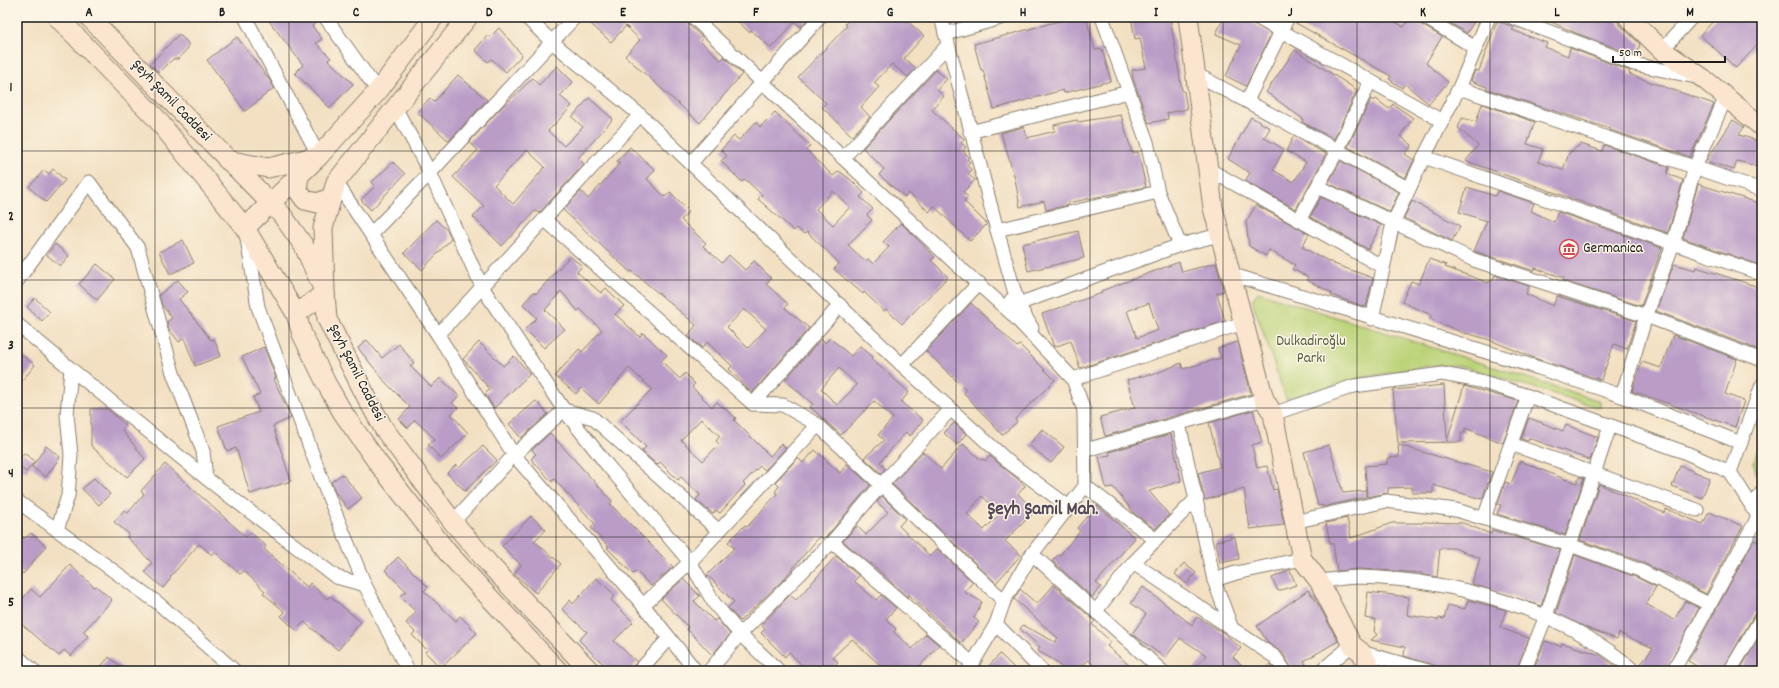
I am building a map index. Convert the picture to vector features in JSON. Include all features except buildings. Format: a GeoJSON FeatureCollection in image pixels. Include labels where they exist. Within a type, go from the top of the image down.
{"type":"FeatureCollection","features":[{"type":"Feature","properties":{"kind":"main road","name":"Şeyh Şamil Caddesi"},"geometry":{"type":"LineString","coordinates":[[57,17],[156,118],[246,228],[296,314],[302,334],[326,383],[343,413],[378,463],[448,553],[558,671]]}},
{"type":"Feature","properties":{"kind":"main road","name":"Şeyh Şamil Caddesi"},"geometry":{"type":"LineString","coordinates":[[90,17],[282,215],[304,246],[325,293],[327,319],[369,402],[400,452],[453,522],[489,564],[590,671]]}},
{"type":"Feature","properties":{"kind":"main road"},"geometry":{"type":"LineString","coordinates":[[246,228],[319,156],[378,91],[434,17]]}},
{"type":"Feature","properties":{"kind":"main road"},"geometry":{"type":"LineString","coordinates":[[299,176],[297,190],[305,200],[318,203],[334,189],[468,17]]}},
{"type":"Feature","properties":{"kind":"main road"},"geometry":{"type":"LineString","coordinates":[[1188,17],[1213,208],[1219,236],[1243,323],[1269,406],[1302,559],[1320,581],[1356,648],[1372,671]]}},
{"type":"Feature","properties":{"kind":"main road"},"geometry":{"type":"LineString","coordinates":[[1628,17],[1662,50],[1704,79],[1762,127]]}},
{"type":"Feature","properties":{"kind":"main road"},"geometry":{"type":"LineString","coordinates":[[227,160],[268,168],[319,156]]}},
{"type":"Feature","properties":{"kind":"main road"},"geometry":{"type":"LineString","coordinates":[[296,314],[325,293],[324,228],[334,189]]}},
{"type":"Feature","properties":{"kind":"street"},"geometry":{"type":"LineString","coordinates":[[245,17],[319,156]]}},
{"type":"Feature","properties":{"kind":"street"},"geometry":{"type":"LineString","coordinates":[[325,17],[378,91]]}},
{"type":"Feature","properties":{"kind":"street"},"geometry":{"type":"LineString","coordinates":[[526,17],[552,42],[640,115],[902,365],[1010,463],[1069,507]]}},
{"type":"Feature","properties":{"kind":"street"},"geometry":{"type":"LineString","coordinates":[[371,234],[430,173],[574,17]]}},
{"type":"Feature","properties":{"kind":"street"},"geometry":{"type":"LineString","coordinates":[[693,17],[957,265],[979,283],[1040,342],[1073,379],[1084,411],[1086,450],[1085,486],[1032,554],[1004,601],[996,624],[970,667],[832,542]]}},
{"type":"Feature","properties":{"kind":"street"},"geometry":{"type":"LineString","coordinates":[[692,164],[761,82],[820,17]]}},
{"type":"Feature","properties":{"kind":"street"},"geometry":{"type":"LineString","coordinates":[[941,17],[970,132],[1018,304],[1040,342]]}},
{"type":"Feature","properties":{"kind":"street"},"geometry":{"type":"LineString","coordinates":[[843,158],[947,40],[1004,17]]}},
{"type":"Feature","properties":{"kind":"street"},"geometry":{"type":"LineString","coordinates":[[1102,17],[1147,142],[1158,192],[1180,245]]}},
{"type":"Feature","properties":{"kind":"street"},"geometry":{"type":"LineString","coordinates":[[1256,17],[1442,121]]}},
{"type":"Feature","properties":{"kind":"street"},"geometry":{"type":"LineString","coordinates":[[1247,101],[1288,17]]}},
{"type":"Feature","properties":{"kind":"street"},"geometry":{"type":"LineString","coordinates":[[1424,17],[1474,47]]}},
{"type":"Feature","properties":{"kind":"street"},"geometry":{"type":"LineString","coordinates":[[1372,319],[1393,223],[1458,88],[1474,47],[1489,17]]}},
{"type":"Feature","properties":{"kind":"street"},"geometry":{"type":"LineString","coordinates":[[1511,17],[1634,64],[1704,79]]}},
{"type":"Feature","properties":{"kind":"street"},"geometry":{"type":"LineString","coordinates":[[1662,50],[1692,17]]}},
{"type":"Feature","properties":{"kind":"street"},"geometry":{"type":"LineString","coordinates":[[1196,74],[1409,189]]}},
{"type":"Feature","properties":{"kind":"street"},"geometry":{"type":"LineString","coordinates":[[1299,220],[1337,151],[1370,82]]}},
{"type":"Feature","properties":{"kind":"street"},"geometry":{"type":"LineString","coordinates":[[1458,88],[1762,190]]}},
{"type":"Feature","properties":{"kind":"street"},"geometry":{"type":"LineString","coordinates":[[970,132],[1129,92]]}},
{"type":"Feature","properties":{"kind":"street"},"geometry":{"type":"LineString","coordinates":[[1622,396],[1646,316],[1673,244],[1695,167],[1726,97]]}},
{"type":"Feature","properties":{"kind":"street"},"geometry":{"type":"LineString","coordinates":[[396,109],[430,173],[482,287],[564,410],[608,466],[690,562],[714,604],[740,634],[779,671]]}},
{"type":"Feature","properties":{"kind":"street"},"geometry":{"type":"LineString","coordinates":[[438,335],[640,115]]}},
{"type":"Feature","properties":{"kind":"street"},"geometry":{"type":"LineString","coordinates":[[1424,157],[1762,274]]}},
{"type":"Feature","properties":{"kind":"street"},"geometry":{"type":"LineString","coordinates":[[1208,169],[1383,267]]}},
{"type":"Feature","properties":{"kind":"street"},"geometry":{"type":"LineString","coordinates":[[17,281],[89,182],[138,248],[174,373],[203,451],[206,478]]}},
{"type":"Feature","properties":{"kind":"street"},"geometry":{"type":"LineString","coordinates":[[1318,187],[1474,260],[1646,316],[1762,360]]}},
{"type":"Feature","properties":{"kind":"street"},"geometry":{"type":"LineString","coordinates":[[334,189],[371,234],[438,335],[514,455],[643,605],[696,671]]}},
{"type":"Feature","properties":{"kind":"street"},"geometry":{"type":"LineString","coordinates":[[997,230],[1158,192]]}},
{"type":"Feature","properties":{"kind":"street"},"geometry":{"type":"LineString","coordinates":[[544,219],[753,404],[783,405],[818,425],[1004,601]]}},
{"type":"Feature","properties":{"kind":"street"},"geometry":{"type":"LineString","coordinates":[[246,228],[258,307],[326,488],[365,585],[408,671]]}},
{"type":"Feature","properties":{"kind":"street"},"geometry":{"type":"LineString","coordinates":[[979,283],[1018,304],[1180,245],[1219,236]]}},
{"type":"Feature","properties":{"kind":"street"},"geometry":{"type":"LineString","coordinates":[[1230,274],[1372,319],[1539,368],[1622,396],[1741,443]]}},
{"type":"Feature","properties":{"kind":"street"},"geometry":{"type":"LineString","coordinates":[[902,365],[979,283]]}},
{"type":"Feature","properties":{"kind":"street"},"geometry":{"type":"LineString","coordinates":[[753,404],[840,305]]}},
{"type":"Feature","properties":{"kind":"street"},"geometry":{"type":"LineString","coordinates":[[1073,379],[1243,323]]}},
{"type":"Feature","properties":{"kind":"street"},"geometry":{"type":"LineString","coordinates":[[17,324],[206,478],[336,577],[365,585]]}},
{"type":"Feature","properties":{"kind":"street"},"geometry":{"type":"LineString","coordinates":[[57,530],[68,496],[70,455],[67,415],[71,369]]}},
{"type":"Feature","properties":{"kind":"street"},"geometry":{"type":"LineString","coordinates":[[1086,450],[1179,424],[1269,406],[1354,386],[1442,374],[1480,381],[1528,396],[1684,452],[1730,472],[1757,516]]}},
{"type":"Feature","properties":{"kind":"street"},"geometry":{"type":"LineString","coordinates":[[1730,472],[1762,385]]}},
{"type":"Feature","properties":{"kind":"street"},"geometry":{"type":"LineString","coordinates":[[1484,518],[1528,396]]}},
{"type":"Feature","properties":{"kind":"street"},"geometry":{"type":"LineString","coordinates":[[709,671],[740,634],[832,542],[882,484],[951,409]]}},
{"type":"Feature","properties":{"kind":"street"},"geometry":{"type":"LineString","coordinates":[[453,522],[514,455],[564,410]]}},
{"type":"Feature","properties":{"kind":"street"},"geometry":{"type":"LineString","coordinates":[[564,410],[593,418],[719,531]]}},
{"type":"Feature","properties":{"kind":"street"},"geometry":{"type":"LineString","coordinates":[[1179,424],[1197,498],[1214,580],[1232,629]]}},
{"type":"Feature","properties":{"kind":"street"},"geometry":{"type":"LineString","coordinates":[[643,605],[690,562],[818,425]]}},
{"type":"Feature","properties":{"kind":"street"},"geometry":{"type":"LineString","coordinates":[[1524,671],[1546,616],[1610,426]]}},
{"type":"Feature","properties":{"kind":"street"},"geometry":{"type":"LineString","coordinates":[[1511,444],[1697,510]]}},
{"type":"Feature","properties":{"kind":"street"},"geometry":{"type":"LineString","coordinates":[[1085,486],[1156,540]]}},
{"type":"Feature","properties":{"kind":"street"},"geometry":{"type":"LineString","coordinates":[[1673,671],[1757,516],[1762,492]]}},
{"type":"Feature","properties":{"kind":"street"},"geometry":{"type":"LineString","coordinates":[[1096,611],[1133,563],[1197,498]]}},
{"type":"Feature","properties":{"kind":"street"},"geometry":{"type":"LineString","coordinates":[[17,501],[158,603],[235,671]]}},
{"type":"Feature","properties":{"kind":"street"},"geometry":{"type":"LineString","coordinates":[[1294,522],[1386,502],[1456,510],[1570,545],[1639,570],[1709,604]]}},
{"type":"Feature","properties":{"kind":"street"},"geometry":{"type":"LineString","coordinates":[[1032,554],[1162,671]]}},
{"type":"Feature","properties":{"kind":"street"},"geometry":{"type":"LineString","coordinates":[[1214,580],[1236,573],[1302,559]]}},
{"type":"Feature","properties":{"kind":"street"},"geometry":{"type":"LineString","coordinates":[[1133,563],[1276,657],[1285,671]]}},
{"type":"Feature","properties":{"kind":"street"},"geometry":{"type":"LineString","coordinates":[[1320,581],[1358,577],[1412,580],[1483,595],[1546,616],[1601,645],[1634,671]]}},
{"type":"Feature","properties":{"kind":"street"},"geometry":{"type":"LineString","coordinates":[[1730,671],[1762,617]]}},
{"type":"Feature","properties":{"kind":"street"},"geometry":{"type":"LineString","coordinates":[[996,624],[1042,671]]}},
{"type":"Feature","properties":{"kind":"street"},"geometry":{"type":"LineString","coordinates":[[639,671],[669,638]]}},
{"type":"Feature","properties":{"kind":"street"},"geometry":{"type":"LineString","coordinates":[[1321,671],[1356,648],[1428,671]]}},
{"type":"Feature","properties":{"kind":"street"},"geometry":{"type":"LineString","coordinates":[[17,656],[34,671]]}},
{"type":"Feature","properties":{"kind":"green space","name":"Dulkadiroğlu Parkı"},"geometry":{"type":"Polygon","coordinates":[[[1258,292],[1600,401],[1600,408],[1462,366],[1437,365],[1371,376],[1286,399],[1252,300],[1258,292]]]}},
{"type":"Feature","properties":{"kind":"green space"},"geometry":{"type":"Polygon","coordinates":[[[1762,432],[1762,466],[1756,474],[1754,463],[1762,432]]]}},
{"type":"Feature","properties":{"kind":"place","name":"Germanica"},"geometry":{"type":"Point","coordinates":[1569,249]}},
{"type":"Feature","properties":{"kind":"district","name":"Şeyh Şamil Mah."},"geometry":{"type":"Point","coordinates":[1043,510]}}]}
